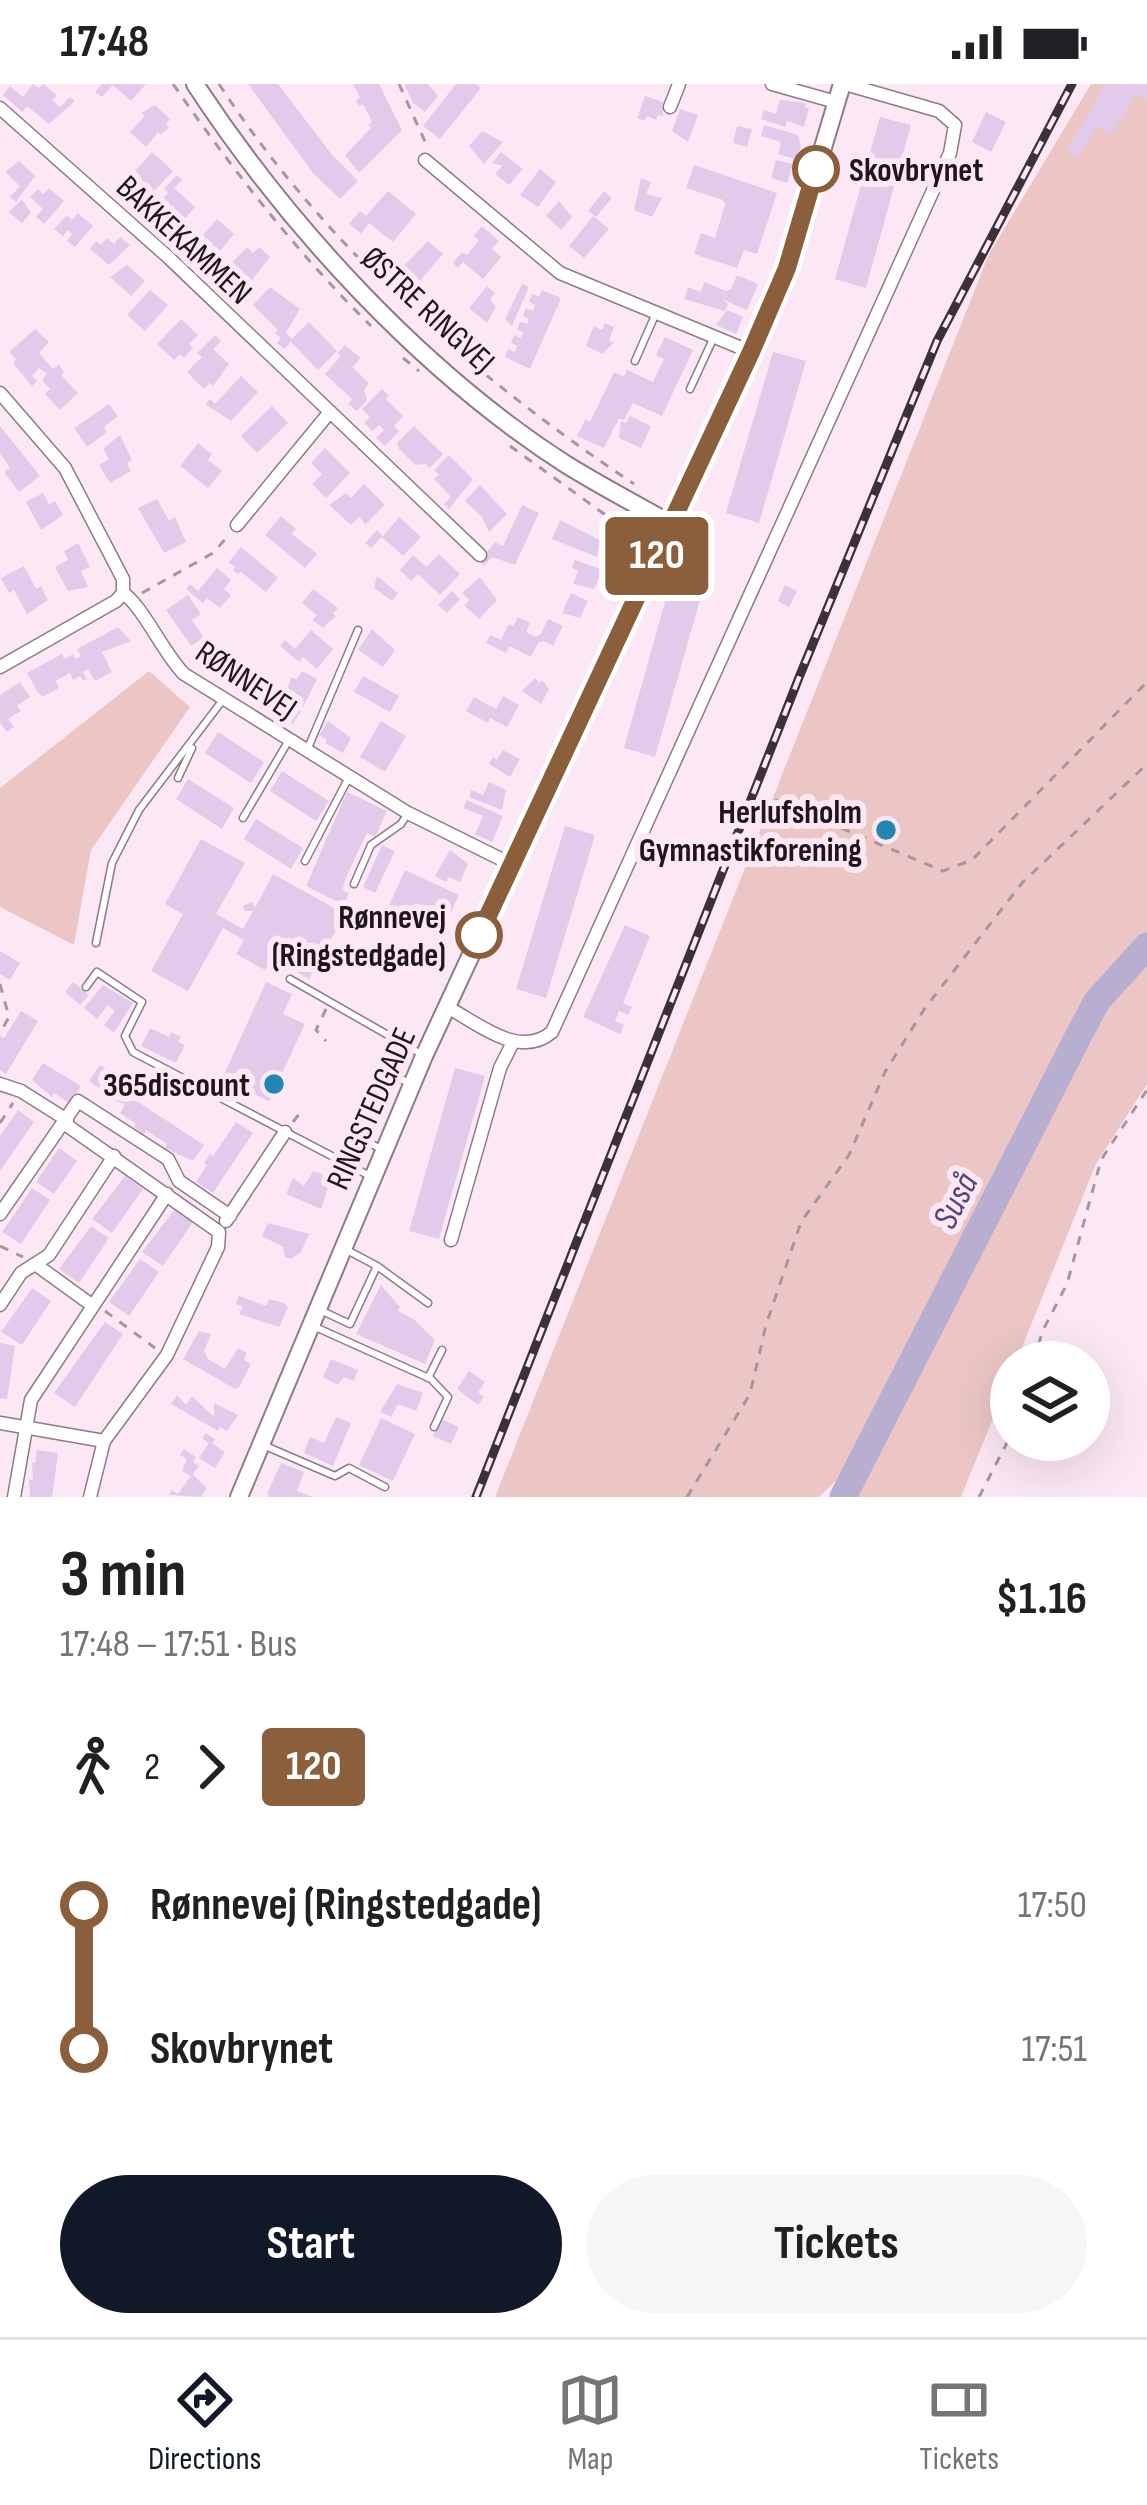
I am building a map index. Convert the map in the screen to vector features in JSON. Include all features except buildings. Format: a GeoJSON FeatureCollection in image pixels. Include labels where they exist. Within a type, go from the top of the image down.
{"type":"FeatureCollection","features":[{"type":"Feature","properties":{"kind":"street","name":"ØSTRE RINGVEJ"},"geometry":{"type":"LineString","coordinates":[[195,84],[278,197],[361,292],[532,440],[568,466],[671,524]]}},
{"type":"Feature","properties":{"kind":"street"},"geometry":{"type":"LineString","coordinates":[[670,107],[679,84]]}},
{"type":"Feature","properties":{"kind":"street"},"geometry":{"type":"LineString","coordinates":[[772,84],[836,102]]}},
{"type":"Feature","properties":{"kind":"street","name":"RINGSTEDGADE"},"geometry":{"type":"LineString","coordinates":[[239,1497],[424,1056],[787,268],[843,84]]}},
{"type":"Feature","properties":{"kind":"street"},"geometry":{"type":"LineString","coordinates":[[447,1007],[513,1042],[535,1043],[552,1032],[950,153],[955,125],[940,111],[843,84]]}},
{"type":"Feature","properties":{"kind":"street","name":"BAKKEKAMMEN"},"geometry":{"type":"LineString","coordinates":[[0,108],[168,257],[480,555]]}},
{"type":"Feature","properties":{"kind":"street"},"geometry":{"type":"LineString","coordinates":[[425,160],[560,273],[751,352]]}},
{"type":"Feature","properties":{"kind":"street","name":"RØNNEVEJ"},"geometry":{"type":"LineString","coordinates":[[0,393],[65,468],[128,596],[173,663],[196,685],[408,813],[511,864]]}},
{"type":"Feature","properties":{"kind":"street"},"geometry":{"type":"LineString","coordinates":[[237,525],[329,413]]}},
{"type":"Feature","properties":{"kind":"street"},"geometry":{"type":"LineString","coordinates":[[0,667],[128,596]]}},
{"type":"Feature","properties":{"kind":"street"},"geometry":{"type":"LineString","coordinates":[[451,1240],[500,1068],[513,1042]]}},
{"type":"Feature","properties":{"kind":"street"},"geometry":{"type":"LineString","coordinates":[[0,1084],[21,1091],[219,1232]]}},
{"type":"Feature","properties":{"kind":"street"},"geometry":{"type":"LineString","coordinates":[[0,1214],[79,1101],[169,1159],[179,1181],[230,1216]]}},
{"type":"Feature","properties":{"kind":"street"},"geometry":{"type":"LineString","coordinates":[[90,1497],[104,1441],[166,1355],[218,1247],[219,1232],[285,1132]]}},
{"type":"Feature","properties":{"kind":"street"},"geometry":{"type":"LineString","coordinates":[[0,1305],[21,1273],[49,1255],[114,1156]]}},
{"type":"Feature","properties":{"kind":"street"},"geometry":{"type":"LineString","coordinates":[[14,1497],[31,1400],[167,1193]]}},
{"type":"Feature","properties":{"kind":"street"},"geometry":{"type":"LineString","coordinates":[[35,1264],[93,1306]]}},
{"type":"Feature","properties":{"kind":"street"},"geometry":{"type":"LineString","coordinates":[[0,1423],[104,1441]]}},
{"type":"Feature","properties":{"kind":"lane"},"geometry":{"type":"LineString","coordinates":[[635,362],[656,313]]}},
{"type":"Feature","properties":{"kind":"lane"},"geometry":{"type":"LineString","coordinates":[[690,389],[714,337]]}},
{"type":"Feature","properties":{"kind":"lane"},"geometry":{"type":"LineString","coordinates":[[307,751],[358,630]]}},
{"type":"Feature","properties":{"kind":"lane"},"geometry":{"type":"LineString","coordinates":[[96,943],[112,863],[139,810],[222,701]]}},
{"type":"Feature","properties":{"kind":"lane"},"geometry":{"type":"LineString","coordinates":[[178,778],[197,738]]}},
{"type":"Feature","properties":{"kind":"lane"},"geometry":{"type":"LineString","coordinates":[[243,818],[289,740]]}},
{"type":"Feature","properties":{"kind":"lane"},"geometry":{"type":"LineString","coordinates":[[305,861],[349,777]]}},
{"type":"Feature","properties":{"kind":"lane"},"geometry":{"type":"LineString","coordinates":[[354,884],[371,845],[401,824],[408,813]]}},
{"type":"Feature","properties":{"kind":"lane"},"geometry":{"type":"LineString","coordinates":[[86,987],[97,972],[142,1002],[125,1036],[133,1052],[371,1177]]}},
{"type":"Feature","properties":{"kind":"lane"},"geometry":{"type":"LineString","coordinates":[[290,980],[424,1056]]}},
{"type":"Feature","properties":{"kind":"lane"},"geometry":{"type":"LineString","coordinates":[[391,1074],[412,1085]]}},
{"type":"Feature","properties":{"kind":"lane"},"geometry":{"type":"LineString","coordinates":[[362,1138],[383,1150]]}},
{"type":"Feature","properties":{"kind":"lane"},"geometry":{"type":"LineString","coordinates":[[342,1248],[428,1303]]}},
{"type":"Feature","properties":{"kind":"lane"},"geometry":{"type":"LineString","coordinates":[[313,1317],[350,1324],[376,1266]]}},
{"type":"Feature","properties":{"kind":"lane"},"geometry":{"type":"LineString","coordinates":[[313,1317],[428,1378],[448,1397],[434,1427]]}},
{"type":"Feature","properties":{"kind":"lane"},"geometry":{"type":"LineString","coordinates":[[428,1378],[442,1350]]}},
{"type":"Feature","properties":{"kind":"lane"},"geometry":{"type":"LineString","coordinates":[[260,1444],[335,1476],[349,1468],[385,1487]]}},
{"type":"Feature","properties":{"kind":"path"},"geometry":{"type":"LineString","coordinates":[[220,84],[302,196],[401,302],[495,386],[636,486]]}},
{"type":"Feature","properties":{"kind":"path"},"geometry":{"type":"LineString","coordinates":[[399,84],[427,142],[425,160]]}},
{"type":"Feature","properties":{"kind":"path"},"geometry":{"type":"LineString","coordinates":[[128,596],[213,554],[237,525]]}},
{"type":"Feature","properties":{"kind":"path"},"geometry":{"type":"LineString","coordinates":[[775,800],[943,871],[971,860],[1147,682]]}},
{"type":"Feature","properties":{"kind":"path"},"geometry":{"type":"LineString","coordinates":[[687,1497],[750,1394],[766,1324],[801,1222],[849,1155],[885,1072],[925,1008],[1022,883],[1147,764]]}},
{"type":"Feature","properties":{"kind":"path"},"geometry":{"type":"LineString","coordinates":[[0,984],[9,1017],[0,1033]]}},
{"type":"Feature","properties":{"kind":"path"},"geometry":{"type":"LineString","coordinates":[[326,1041],[316,1030],[329,1002]]}},
{"type":"Feature","properties":{"kind":"path"},"geometry":{"type":"LineString","coordinates":[[1039,1341],[1067,1284],[1101,1160],[1147,1090]]}},
{"type":"Feature","properties":{"kind":"path"},"geometry":{"type":"LineString","coordinates":[[0,1123],[21,1091]]}},
{"type":"Feature","properties":{"kind":"path"},"geometry":{"type":"LineString","coordinates":[[285,1132],[303,1109]]}},
{"type":"Feature","properties":{"kind":"path"},"geometry":{"type":"LineString","coordinates":[[0,1246],[35,1264]]}},
{"type":"Feature","properties":{"kind":"path"},"geometry":{"type":"LineString","coordinates":[[93,1306],[112,1314],[166,1355]]}},
{"type":"Feature","properties":{"kind":"path"},"geometry":{"type":"LineString","coordinates":[[979,1497],[998,1461]]}},
{"type":"Feature","properties":{"kind":"shaded area","name":"Herlufsholm Gymnastikforening"},"geometry":{"type":"Polygon","coordinates":[[[1091,84],[1147,84],[1147,1084],[1096,1164],[1024,1341],[990,1341],[990,1426],[961,1497],[854,1497],[860,1458],[819,1497],[495,1497],[989,254],[1091,84]]]}},
{"type":"Feature","properties":{"kind":"shaded area"},"geometry":{"type":"Polygon","coordinates":[[[149,671],[190,707],[91,850],[74,945],[0,907],[0,788],[149,671]]]}},
{"type":"Feature","properties":{"kind":"waterway","name":"Suså"},"geometry":{"type":"LineString","coordinates":[[843,1497],[1097,1001],[1147,946]]}},
{"type":"Feature","properties":{"kind":"railway"},"geometry":{"type":"LineString","coordinates":[[476,1497],[937,341],[1072,84]]}},
{"type":"Feature","properties":{"kind":"bus line","name":"120"},"geometry":{"type":"LineString","coordinates":[[479,935],[751,352],[787,268],[816,169]]}},
{"type":"Feature","properties":{"kind":"place","name":"Skovbrynet"},"geometry":{"type":"Point","coordinates":[816,169]}},
{"type":"Feature","properties":{"kind":"place","name":"Herlufsholm Gymnastikforening"},"geometry":{"type":"Point","coordinates":[886,830]}},
{"type":"Feature","properties":{"kind":"place","name":"Rønnevej (Ringstedgade)"},"geometry":{"type":"Point","coordinates":[479,935]}},
{"type":"Feature","properties":{"kind":"place","name":"365discount"},"geometry":{"type":"Point","coordinates":[274,1084]}}]}
